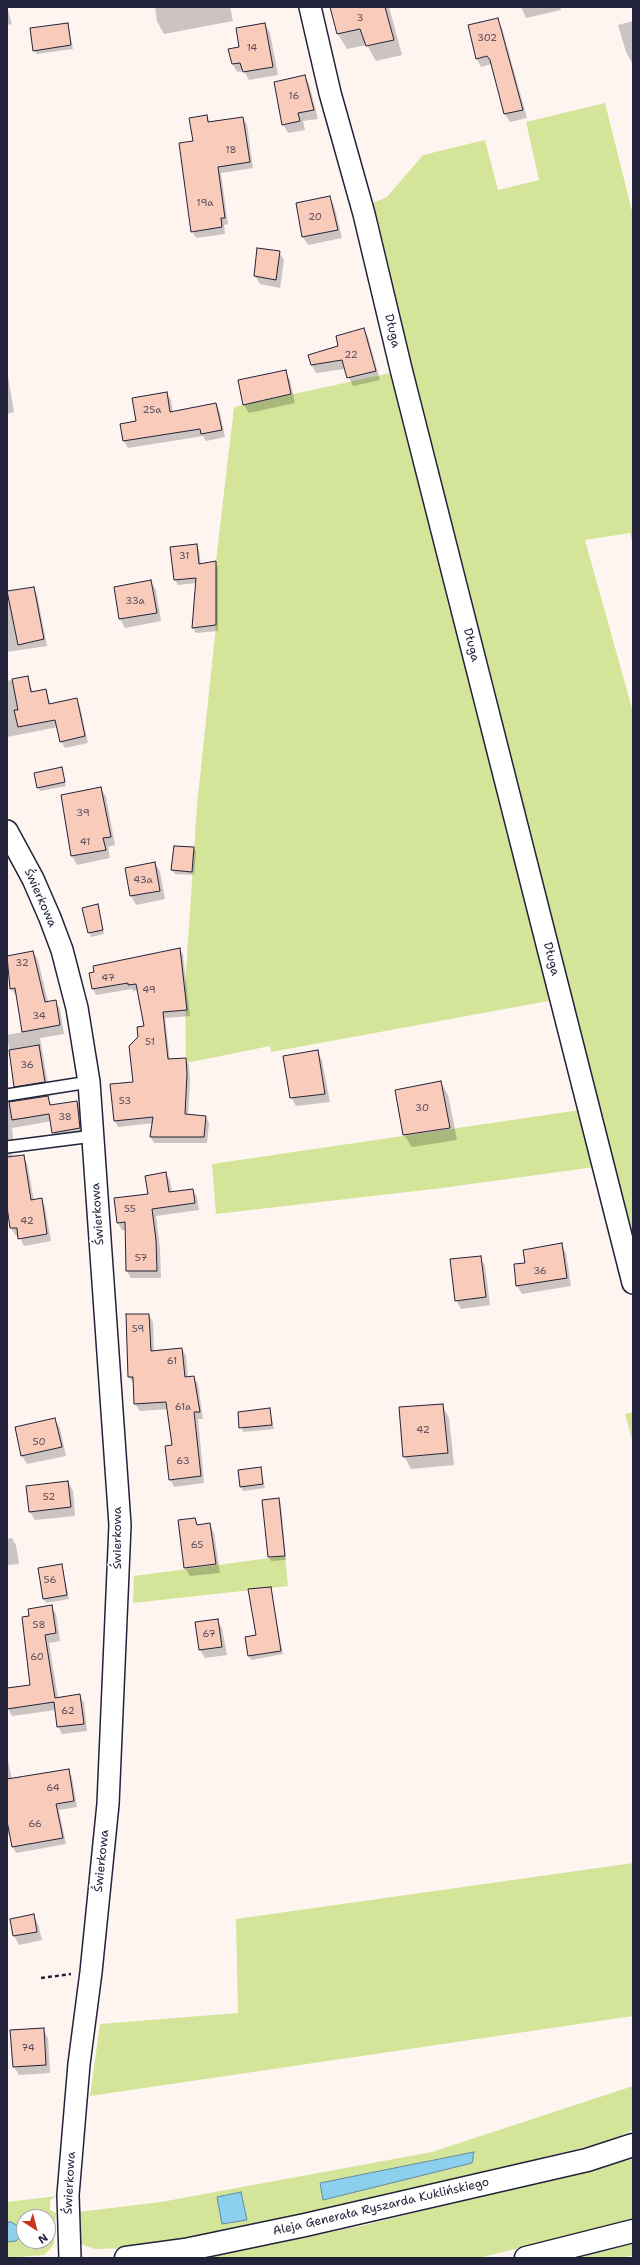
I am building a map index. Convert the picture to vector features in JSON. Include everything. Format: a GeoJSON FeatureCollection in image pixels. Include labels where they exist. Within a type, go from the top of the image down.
{"type":"FeatureCollection","features":[{"type":"Feature","properties":{"kind":"street","name":"Długa"},"geometry":{"type":"LineString","coordinates":[[310,7],[330,93],[364,214],[401,369],[633,1283]]}},
{"type":"Feature","properties":{"kind":"street","name":"Świerkowa"},"geometry":{"type":"LineString","coordinates":[[7,831],[33,879],[62,950],[77,1008],[88,1082],[93,1136],[120,1525],[108,1804],[91,1972],[79,2064],[68,2195],[70,2258]]}},
{"type":"Feature","properties":{"kind":"street","name":"Aleja Generała Ryszarda Kuklińskiego"},"geometry":{"type":"LineString","coordinates":[[126,2258],[185,2250],[306,2225],[587,2160],[633,2145]]}},
{"type":"Feature","properties":{"kind":"street"},"geometry":{"type":"LineString","coordinates":[[526,2258],[633,2231]]}},
{"type":"Feature","properties":{"kind":"lane"},"geometry":{"type":"LineString","coordinates":[[7,1095],[88,1082]]}},
{"type":"Feature","properties":{"kind":"lane"},"geometry":{"type":"LineString","coordinates":[[7,1147],[93,1136]]}},
{"type":"Feature","properties":{"kind":"path"},"geometry":{"type":"LineString","coordinates":[[41,1978],[91,1972]]}},
{"type":"Feature","properties":{"kind":"green space"},"geometry":{"type":"Polygon","coordinates":[[[605,103],[633,215],[633,545],[630,533],[585,540],[633,712],[633,1257],[370,204],[387,197],[423,155],[485,140],[498,190],[539,180],[526,122],[605,103]]]}},
{"type":"Feature","properties":{"kind":"green space"},"geometry":{"type":"Polygon","coordinates":[[[395,372],[554,1000],[271,1052],[270,1046],[186,1063],[185,986],[197,805],[216,626],[216,561],[234,407],[395,372]]]}},
{"type":"Feature","properties":{"kind":"green space"},"geometry":{"type":"Polygon","coordinates":[[[580,1110],[595,1167],[442,1188],[216,1214],[212,1164],[580,1110]]]}},
{"type":"Feature","properties":{"kind":"green space"},"geometry":{"type":"Polygon","coordinates":[[[633,1412],[633,1443],[625,1414],[633,1412]]]}},
{"type":"Feature","properties":{"kind":"green space"},"geometry":{"type":"Polygon","coordinates":[[[285,1556],[288,1586],[133,1603],[134,1576],[285,1556]]]}},
{"type":"Feature","properties":{"kind":"green space"},"geometry":{"type":"Polygon","coordinates":[[[633,1863],[633,2016],[90,2096],[100,2024],[238,2013],[236,1919],[633,1863]]]}},
{"type":"Feature","properties":{"kind":"green space"},"geometry":{"type":"Polygon","coordinates":[[[633,2086],[633,2130],[605,2142],[425,2187],[230,2231],[132,2248],[95,2249],[85,2246],[78,2240],[78,2212],[161,2202],[432,2152],[633,2086]]]}},
{"type":"Feature","properties":{"kind":"green space"},"geometry":{"type":"Polygon","coordinates":[[[633,2159],[633,2219],[479,2258],[203,2258],[365,2225],[633,2159]]]}},
{"type":"Feature","properties":{"kind":"green space"},"geometry":{"type":"Polygon","coordinates":[[[57,2196],[50,2200],[50,2209],[16,2209],[16,2249],[50,2249],[44,2255],[7,2258],[7,2202],[57,2196]]]}},
{"type":"Feature","properties":{"kind":"green space"},"geometry":{"type":"Polygon","coordinates":[[[633,2240],[633,2255],[622,2258],[562,2258],[633,2240]]]}},
{"type":"Feature","properties":{"kind":"water"},"geometry":{"type":"Polygon","coordinates":[[[474,2152],[472,2163],[323,2200],[320,2183],[474,2152]]]}},
{"type":"Feature","properties":{"kind":"water"},"geometry":{"type":"Polygon","coordinates":[[[241,2192],[247,2220],[222,2224],[217,2197],[241,2192]]]}},
{"type":"Feature","properties":{"kind":"water"},"geometry":{"type":"Polygon","coordinates":[[[7,2222],[11,2222],[16,2225],[16,2241],[7,2242],[7,2222]]]}},
{"type":"Feature","properties":{"kind":"building"},"geometry":{"type":"Polygon","coordinates":[[[330,7],[385,7],[394,40],[366,46],[360,29],[337,34],[330,7]]]}},
{"type":"Feature","properties":{"kind":"building"},"geometry":{"type":"Polygon","coordinates":[[[498,18],[523,110],[504,114],[490,60],[487,56],[476,59],[468,25],[498,18]]]}},
{"type":"Feature","properties":{"kind":"building"},"geometry":{"type":"Polygon","coordinates":[[[68,23],[71,45],[33,51],[30,28],[68,23]]]}},
{"type":"Feature","properties":{"kind":"building"},"geometry":{"type":"Polygon","coordinates":[[[265,23],[273,67],[243,72],[240,63],[232,64],[228,49],[239,47],[236,28],[265,23]]]}},
{"type":"Feature","properties":{"kind":"building"},"geometry":{"type":"Polygon","coordinates":[[[305,75],[314,110],[298,113],[300,121],[282,125],[274,82],[305,75]]]}},
{"type":"Feature","properties":{"kind":"building"},"geometry":{"type":"Polygon","coordinates":[[[207,115],[208,122],[243,117],[250,162],[218,167],[225,218],[221,218],[222,227],[191,232],[179,143],[193,141],[189,118],[207,115]]]}},
{"type":"Feature","properties":{"kind":"building"},"geometry":{"type":"Polygon","coordinates":[[[330,196],[338,230],[302,237],[296,203],[330,196]]]}},
{"type":"Feature","properties":{"kind":"building"},"geometry":{"type":"Polygon","coordinates":[[[257,248],[280,251],[276,280],[254,276],[257,248]]]}},
{"type":"Feature","properties":{"kind":"building"},"geometry":{"type":"Polygon","coordinates":[[[364,328],[376,371],[347,378],[342,360],[311,365],[308,355],[338,346],[336,336],[364,328]]]}},
{"type":"Feature","properties":{"kind":"building"},"geometry":{"type":"Polygon","coordinates":[[[286,370],[291,394],[243,405],[238,380],[286,370]]]}},
{"type":"Feature","properties":{"kind":"building"},"geometry":{"type":"Polygon","coordinates":[[[167,392],[170,412],[216,403],[222,430],[201,434],[200,429],[123,441],[120,424],[136,421],[132,398],[167,392]]]}},
{"type":"Feature","properties":{"kind":"building"},"geometry":{"type":"Polygon","coordinates":[[[197,544],[199,564],[216,561],[216,625],[192,628],[196,578],[174,580],[170,547],[197,544]]]}},
{"type":"Feature","properties":{"kind":"building"},"geometry":{"type":"Polygon","coordinates":[[[151,580],[157,613],[119,619],[114,587],[151,580]]]}},
{"type":"Feature","properties":{"kind":"building"},"geometry":{"type":"Polygon","coordinates":[[[34,587],[44,639],[18,645],[7,591],[34,587]]]}},
{"type":"Feature","properties":{"kind":"building"},"geometry":{"type":"Polygon","coordinates":[[[28,676],[31,692],[46,689],[49,704],[77,698],[85,736],[60,742],[55,720],[18,727],[14,710],[18,710],[12,679],[28,676]]]}},
{"type":"Feature","properties":{"kind":"building"},"geometry":{"type":"Polygon","coordinates":[[[62,767],[65,782],[37,788],[34,773],[62,767]]]}},
{"type":"Feature","properties":{"kind":"building"},"geometry":{"type":"Polygon","coordinates":[[[101,787],[111,837],[103,838],[106,850],[71,856],[61,795],[101,787]]]}},
{"type":"Feature","properties":{"kind":"building"},"geometry":{"type":"Polygon","coordinates":[[[174,846],[194,847],[192,872],[171,870],[174,846]]]}},
{"type":"Feature","properties":{"kind":"building"},"geometry":{"type":"Polygon","coordinates":[[[155,862],[160,891],[130,896],[125,868],[155,862]]]}},
{"type":"Feature","properties":{"kind":"building"},"geometry":{"type":"Polygon","coordinates":[[[98,904],[103,930],[88,933],[82,908],[98,904]]]}},
{"type":"Feature","properties":{"kind":"building"},"geometry":{"type":"Polygon","coordinates":[[[180,948],[187,1010],[163,1012],[168,1059],[186,1058],[187,1074],[185,1114],[206,1116],[204,1137],[150,1137],[153,1117],[114,1121],[110,1084],[133,1082],[129,1046],[138,1037],[137,1027],[144,1026],[136,984],[128,985],[128,983],[92,989],[89,973],[94,972],[93,966],[180,948]]]}},
{"type":"Feature","properties":{"kind":"building"},"geometry":{"type":"Polygon","coordinates":[[[33,951],[45,1002],[56,1000],[60,1025],[22,1032],[15,988],[10,989],[7,956],[33,951]]]}},
{"type":"Feature","properties":{"kind":"building"},"geometry":{"type":"Polygon","coordinates":[[[39,1045],[45,1082],[14,1087],[9,1050],[39,1045]]]}},
{"type":"Feature","properties":{"kind":"building"},"geometry":{"type":"Polygon","coordinates":[[[318,1050],[325,1094],[290,1098],[283,1056],[318,1050]]]}},
{"type":"Feature","properties":{"kind":"building"},"geometry":{"type":"Polygon","coordinates":[[[441,1081],[450,1128],[403,1135],[395,1090],[441,1081]]]}},
{"type":"Feature","properties":{"kind":"building"},"geometry":{"type":"Polygon","coordinates":[[[48,1096],[50,1105],[77,1101],[80,1128],[52,1133],[49,1114],[12,1120],[9,1102],[48,1096]]]}},
{"type":"Feature","properties":{"kind":"building"},"geometry":{"type":"Polygon","coordinates":[[[24,1155],[31,1200],[42,1198],[47,1234],[18,1239],[17,1228],[10,1228],[7,1207],[7,1157],[24,1155]]]}},
{"type":"Feature","properties":{"kind":"building"},"geometry":{"type":"Polygon","coordinates":[[[166,1172],[169,1192],[193,1189],[195,1203],[152,1209],[156,1240],[157,1271],[126,1271],[125,1222],[117,1223],[114,1198],[148,1194],[145,1176],[166,1172]]]}},
{"type":"Feature","properties":{"kind":"building"},"geometry":{"type":"Polygon","coordinates":[[[562,1243],[567,1278],[516,1286],[514,1264],[525,1263],[523,1250],[562,1243]]]}},
{"type":"Feature","properties":{"kind":"building"},"geometry":{"type":"Polygon","coordinates":[[[481,1256],[486,1297],[455,1301],[450,1259],[481,1256]]]}},
{"type":"Feature","properties":{"kind":"building"},"geometry":{"type":"Polygon","coordinates":[[[126,1314],[149,1314],[151,1351],[182,1348],[185,1377],[194,1376],[200,1412],[194,1412],[201,1476],[169,1480],[165,1446],[172,1445],[166,1402],[134,1404],[133,1377],[128,1377],[126,1314]]]}},
{"type":"Feature","properties":{"kind":"building"},"geometry":{"type":"Polygon","coordinates":[[[443,1404],[448,1453],[403,1457],[399,1407],[443,1404]]]}},
{"type":"Feature","properties":{"kind":"building"},"geometry":{"type":"Polygon","coordinates":[[[270,1408],[272,1425],[239,1428],[238,1412],[270,1408]]]}},
{"type":"Feature","properties":{"kind":"building"},"geometry":{"type":"Polygon","coordinates":[[[55,1418],[62,1447],[21,1456],[15,1427],[55,1418]]]}},
{"type":"Feature","properties":{"kind":"building"},"geometry":{"type":"Polygon","coordinates":[[[261,1467],[263,1484],[240,1487],[238,1470],[261,1467]]]}},
{"type":"Feature","properties":{"kind":"building"},"geometry":{"type":"Polygon","coordinates":[[[68,1481],[71,1507],[29,1512],[26,1486],[68,1481]]]}},
{"type":"Feature","properties":{"kind":"building"},"geometry":{"type":"Polygon","coordinates":[[[279,1498],[285,1556],[268,1557],[262,1500],[279,1498]]]}},
{"type":"Feature","properties":{"kind":"building"},"geometry":{"type":"Polygon","coordinates":[[[195,1518],[197,1525],[210,1523],[216,1564],[184,1568],[178,1520],[195,1518]]]}},
{"type":"Feature","properties":{"kind":"building"},"geometry":{"type":"Polygon","coordinates":[[[62,1564],[67,1595],[43,1599],[38,1568],[62,1564]]]}},
{"type":"Feature","properties":{"kind":"building"},"geometry":{"type":"Polygon","coordinates":[[[271,1587],[281,1651],[248,1656],[245,1637],[256,1635],[248,1589],[271,1587]]]}},
{"type":"Feature","properties":{"kind":"building"},"geometry":{"type":"Polygon","coordinates":[[[52,1605],[56,1633],[45,1635],[55,1698],[80,1694],[84,1724],[57,1727],[54,1702],[7,1709],[7,1688],[30,1685],[22,1617],[29,1616],[28,1609],[52,1605]]]}},
{"type":"Feature","properties":{"kind":"building"},"geometry":{"type":"Polygon","coordinates":[[[218,1619],[222,1647],[199,1650],[195,1622],[218,1619]]]}},
{"type":"Feature","properties":{"kind":"building"},"geometry":{"type":"Polygon","coordinates":[[[69,1769],[74,1801],[56,1804],[63,1838],[12,1847],[7,1821],[7,1779],[69,1769]]]}},
{"type":"Feature","properties":{"kind":"building"},"geometry":{"type":"Polygon","coordinates":[[[34,1914],[37,1932],[13,1936],[10,1919],[34,1914]]]}},
{"type":"Feature","properties":{"kind":"building"},"geometry":{"type":"Polygon","coordinates":[[[44,2028],[46,2065],[13,2067],[10,2030],[44,2028]]]}}]}
